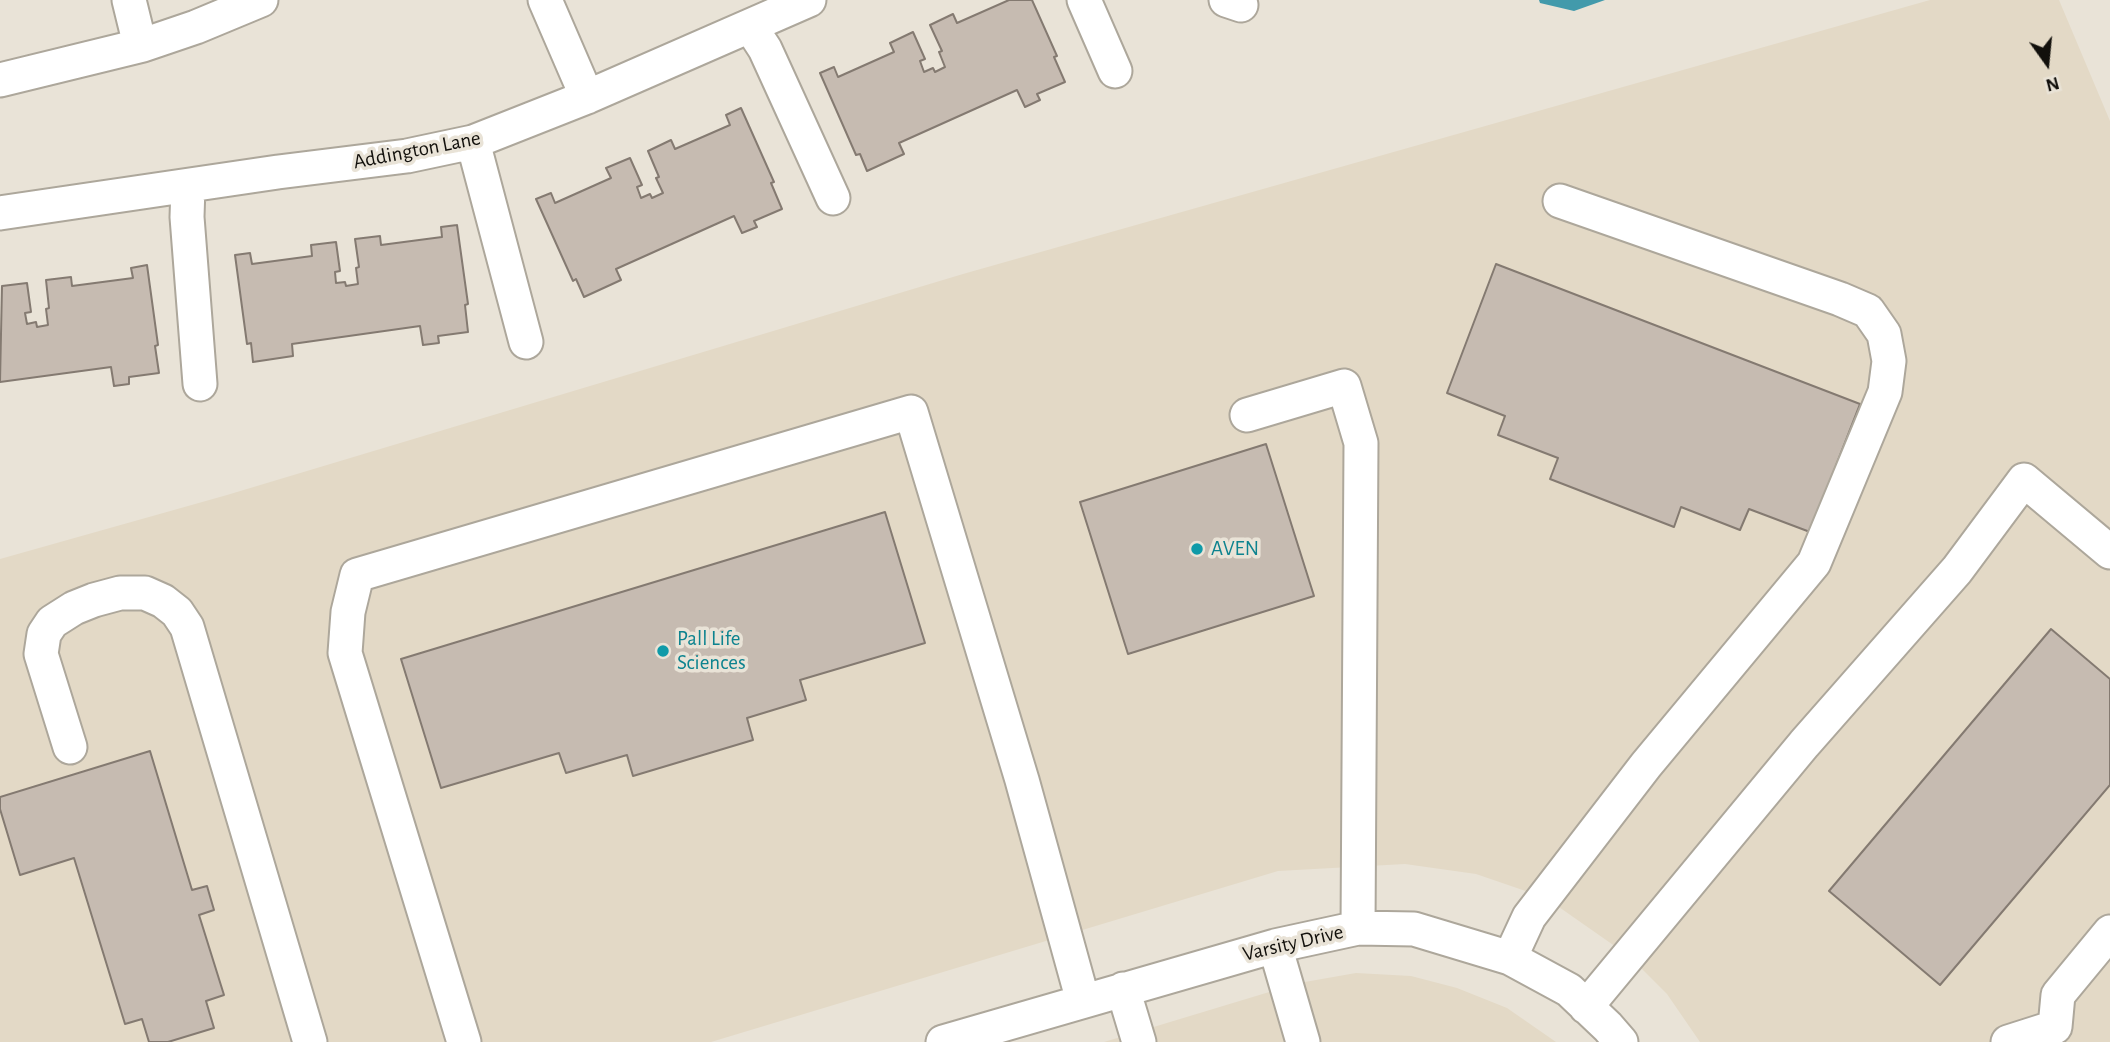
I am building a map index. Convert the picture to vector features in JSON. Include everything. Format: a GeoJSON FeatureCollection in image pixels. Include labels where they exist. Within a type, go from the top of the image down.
{"type":"FeatureCollection","features":[{"type":"Feature","properties":{"kind":"street"},"geometry":{"type":"LineString","coordinates":[[129,0],[141,45]]}},
{"type":"Feature","properties":{"kind":"street"},"geometry":{"type":"LineString","coordinates":[[0,80],[141,45],[197,27],[261,0]]}},
{"type":"Feature","properties":{"kind":"street"},"geometry":{"type":"LineString","coordinates":[[545,0],[587,97]]}},
{"type":"Feature","properties":{"kind":"street","name":"Addington Lane"},"geometry":{"type":"LineString","coordinates":[[0,213],[407,156],[473,142],[587,97],[809,0]]}},
{"type":"Feature","properties":{"kind":"street"},"geometry":{"type":"LineString","coordinates":[[1084,0],[1115,71]]}},
{"type":"Feature","properties":{"kind":"street"},"geometry":{"type":"LineString","coordinates":[[750,26],[765,49],[832,198]]}},
{"type":"Feature","properties":{"kind":"street"},"geometry":{"type":"LineString","coordinates":[[473,142],[526,342]]}},
{"type":"Feature","properties":{"kind":"street"},"geometry":{"type":"LineString","coordinates":[[188,187],[187,217],[200,384]]}},
{"type":"Feature","properties":{"kind":"street"},"geometry":{"type":"LineString","coordinates":[[1510,958],[1529,917],[1646,765],[1814,563],[1885,393],[1889,361],[1884,334],[1868,311],[1560,201]]}},
{"type":"Feature","properties":{"kind":"street"},"geometry":{"type":"LineString","coordinates":[[1247,415],[1344,386],[1361,443],[1358,928]]}},
{"type":"Feature","properties":{"kind":"street"},"geometry":{"type":"LineString","coordinates":[[464,1042],[345,653],[348,612],[357,575],[911,412],[1022,780],[1083,1001]]}},
{"type":"Feature","properties":{"kind":"street"},"geometry":{"type":"LineString","coordinates":[[1586,1007],[1804,744],[1957,570],[2024,480],[2110,552]]}},
{"type":"Feature","properties":{"kind":"street"},"geometry":{"type":"LineString","coordinates":[[70,747],[41,654],[44,634],[52,622],[93,600],[120,593],[145,593],[163,601],[177,612],[187,627],[310,1042]]}},
{"type":"Feature","properties":{"kind":"street","name":"Varsity Drive"},"geometry":{"type":"LineString","coordinates":[[943,1042],[1275,946],[1358,928],[1414,929],[1510,958],[1569,990],[1621,1042]]}},
{"type":"Feature","properties":{"kind":"street"},"geometry":{"type":"LineString","coordinates":[[2008,1042],[2055,1027],[2058,995],[2110,932]]}},
{"type":"Feature","properties":{"kind":"street"},"geometry":{"type":"LineString","coordinates":[[1275,946],[1303,1042]]}},
{"type":"Feature","properties":{"kind":"street"},"geometry":{"type":"LineString","coordinates":[[1123,989],[1139,1042]]}},
{"type":"Feature","properties":{"kind":"shaded area"},"geometry":{"type":"Polygon","coordinates":[[[1930,0],[2059,0],[2110,121],[2110,1042],[1700,1042],[1667,994],[1629,956],[1546,898],[1476,874],[1405,864],[1278,871],[711,1042],[0,1042],[0,559],[227,495],[963,274],[1930,0]]]}},
{"type":"Feature","properties":{"kind":"shaded area"},"geometry":{"type":"Polygon","coordinates":[[[1356,973],[1411,976],[1457,988],[1507,1008],[1556,1042],[1104,1042],[1299,983],[1356,973]]]}},
{"type":"Feature","properties":{"kind":"water"},"geometry":{"type":"Polygon","coordinates":[[[1539,0],[1605,0],[1574,11],[1540,3],[1539,0]]]}},
{"type":"Feature","properties":{"kind":"building"},"geometry":{"type":"Polygon","coordinates":[[[1009,0],[1032,0],[1057,56],[1054,57],[1065,82],[1037,94],[1040,100],[1025,107],[1017,90],[899,143],[904,154],[867,171],[860,154],[856,155],[820,73],[834,67],[838,77],[894,52],[890,43],[913,32],[925,59],[920,61],[924,72],[933,68],[935,72],[945,67],[939,52],[942,51],[930,25],[953,14],[957,23],[1009,0]]]}},
{"type":"Feature","properties":{"kind":"building"},"geometry":{"type":"Polygon","coordinates":[[[741,108],[774,182],[771,183],[782,209],[754,221],[757,227],[742,233],[734,216],[616,269],[621,280],[584,297],[576,279],[573,281],[536,199],[551,193],[555,203],[611,178],[606,168],[630,158],[642,185],[637,187],[641,198],[650,194],[652,198],[663,193],[648,151],[671,140],[675,149],[730,125],[726,115],[741,108]]]}},
{"type":"Feature","properties":{"kind":"building"},"geometry":{"type":"Polygon","coordinates":[[[457,225],[468,304],[465,305],[468,332],[438,336],[439,343],[423,345],[420,326],[292,344],[293,356],[253,362],[251,343],[247,344],[235,255],[250,253],[252,264],[312,256],[311,245],[336,242],[340,271],[335,272],[336,283],[345,282],[346,286],[358,284],[356,268],[359,267],[355,239],[380,236],[381,245],[442,237],[441,227],[457,225]]]}},
{"type":"Feature","properties":{"kind":"building"},"geometry":{"type":"Polygon","coordinates":[[[1496,264],[1860,404],[1810,532],[1749,509],[1740,530],[1681,507],[1674,527],[1550,479],[1558,458],[1498,435],[1505,416],[1447,393],[1496,264]]]}},
{"type":"Feature","properties":{"kind":"building"},"geometry":{"type":"Polygon","coordinates":[[[147,265],[159,373],[129,377],[129,384],[114,386],[111,367],[0,382],[2,286],[27,283],[31,312],[25,313],[27,324],[36,322],[37,327],[48,325],[46,280],[71,277],[72,286],[133,278],[131,268],[147,265]]]}},
{"type":"Feature","properties":{"kind":"building","name":"AVEN"},"geometry":{"type":"Polygon","coordinates":[[[1266,444],[1314,596],[1128,654],[1080,502],[1266,444]]]}},
{"type":"Feature","properties":{"kind":"building","name":"Pall Life Sciences"},"geometry":{"type":"Polygon","coordinates":[[[885,512],[925,643],[800,680],[806,700],[747,718],[753,740],[633,776],[627,755],[566,773],[559,753],[441,788],[401,659],[885,512]]]}},
{"type":"Feature","properties":{"kind":"building"},"geometry":{"type":"Polygon","coordinates":[[[2051,629],[2110,679],[2110,785],[1940,985],[1829,891],[2051,629]]]}},
{"type":"Feature","properties":{"kind":"building"},"geometry":{"type":"Polygon","coordinates":[[[150,751],[192,890],[207,886],[214,910],[199,915],[224,995],[206,1001],[214,1028],[168,1042],[149,1042],[142,1019],[125,1024],[74,858],[20,875],[0,809],[0,797],[150,751]]]}},
{"type":"Feature","properties":{"kind":"place","name":"AVEN"},"geometry":{"type":"Point","coordinates":[1197,549]}},
{"type":"Feature","properties":{"kind":"place","name":"Pall Life Sciences"},"geometry":{"type":"Point","coordinates":[663,651]}}]}
